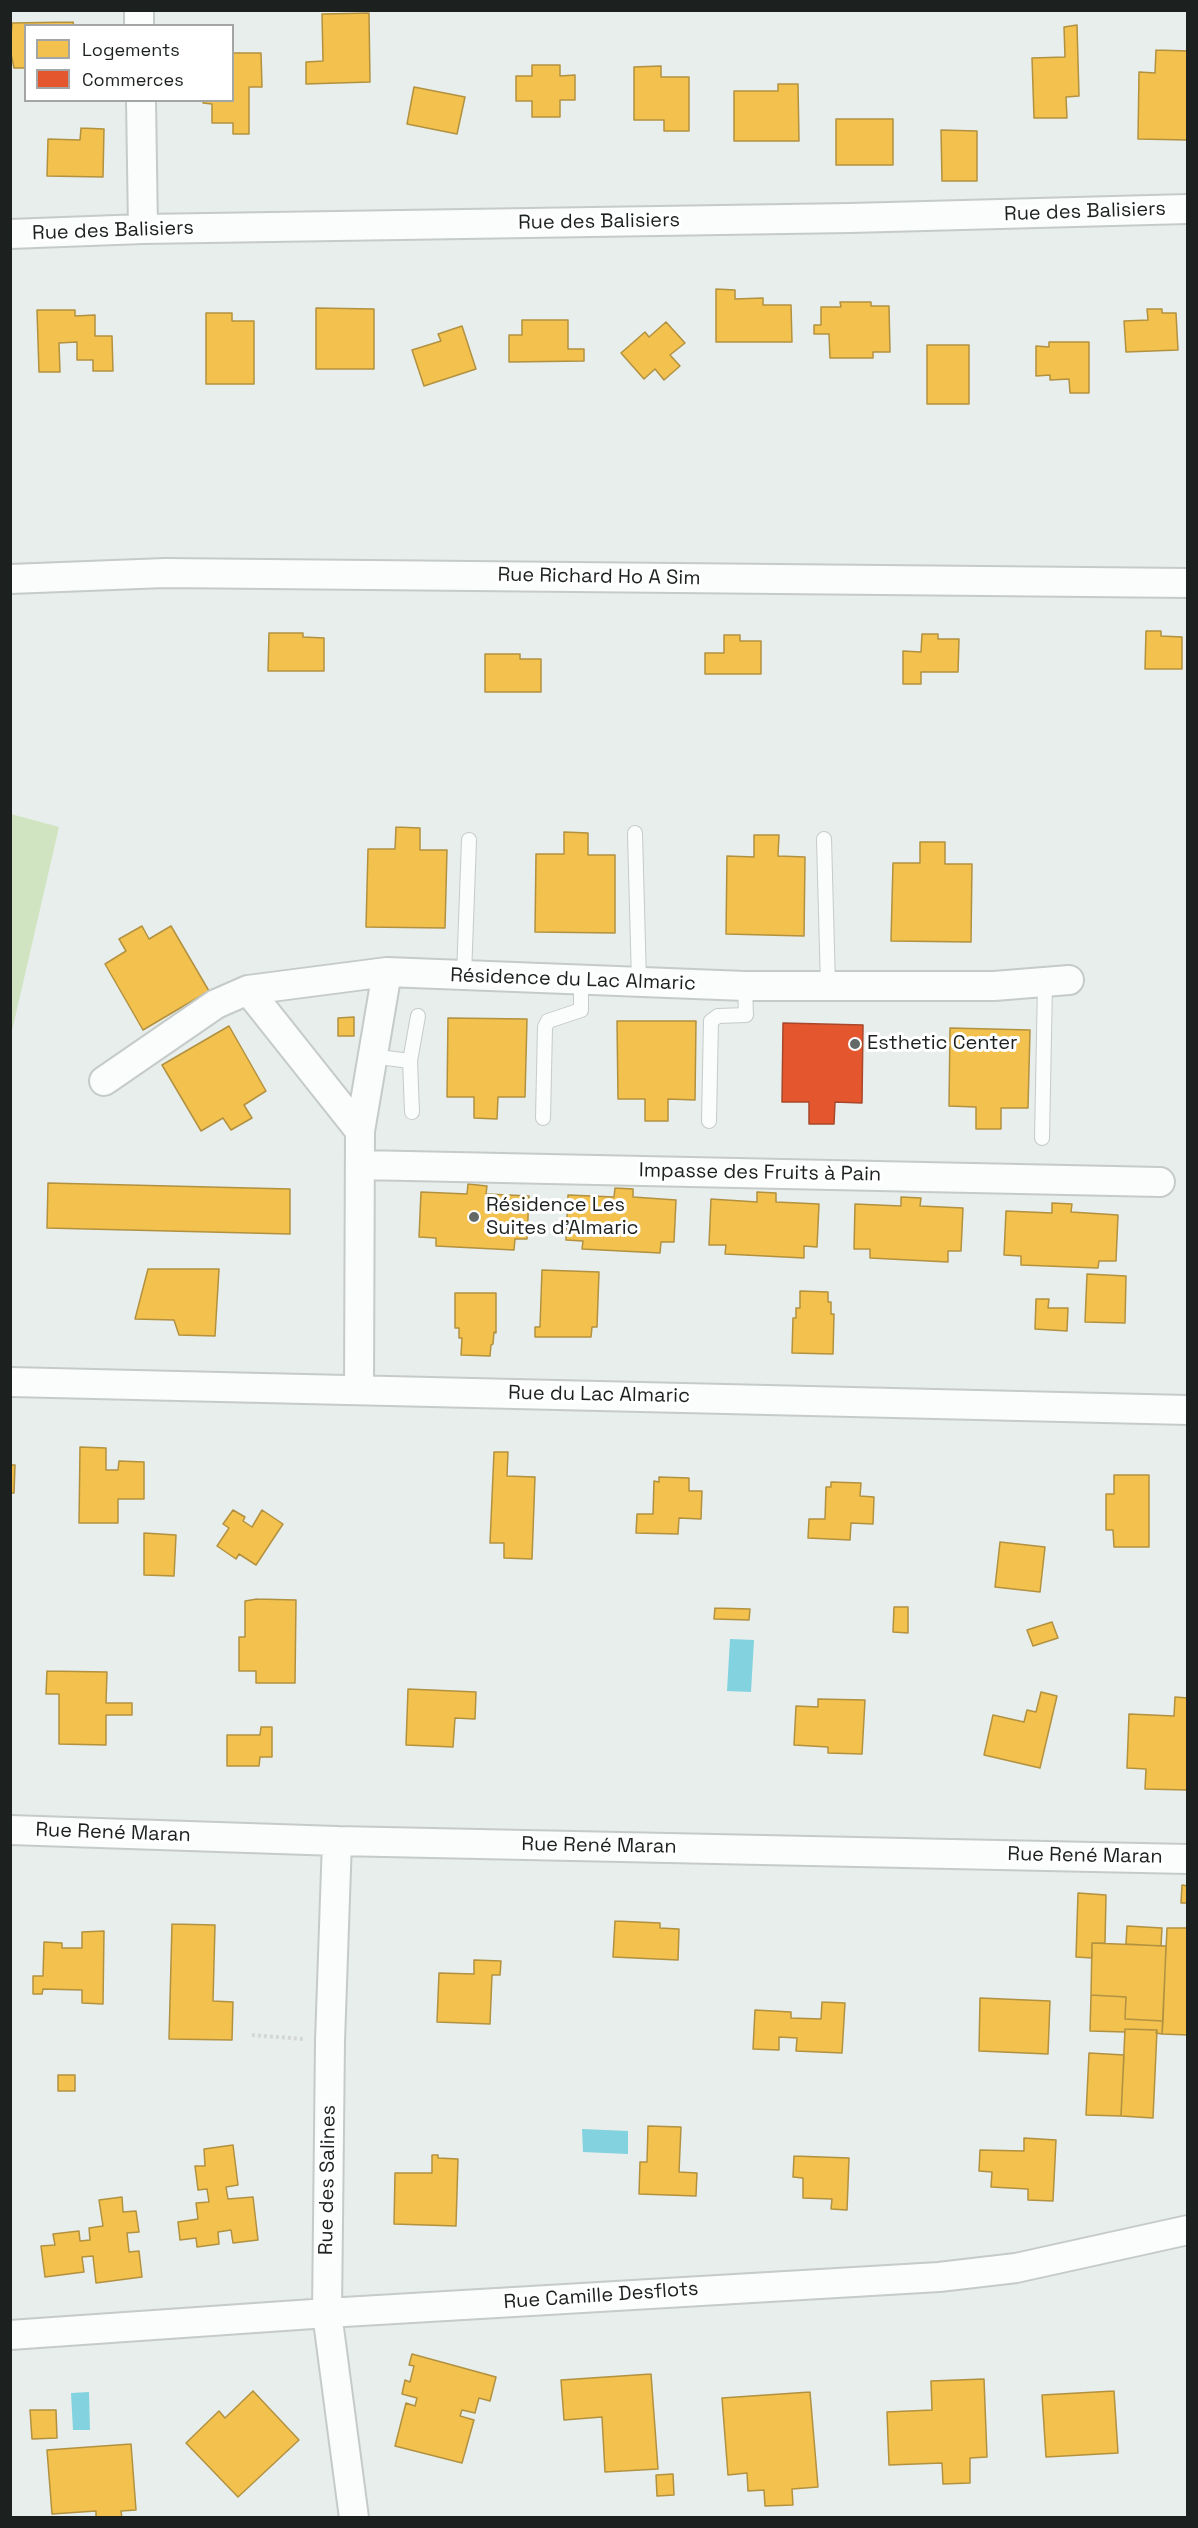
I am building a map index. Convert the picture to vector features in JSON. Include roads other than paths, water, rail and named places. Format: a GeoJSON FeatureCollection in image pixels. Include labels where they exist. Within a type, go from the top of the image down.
{"type":"FeatureCollection","features":[{"type":"Feature","properties":{"kind":"street"},"geometry":{"type":"LineString","coordinates":[[141,102],[143,229]]}},
{"type":"Feature","properties":{"kind":"street","name":"Rue des Balisiers"},"geometry":{"type":"LineString","coordinates":[[10,234],[143,229],[850,218],[1188,209]]}},
{"type":"Feature","properties":{"kind":"street","name":"Rue Richard Ho A Sim"},"geometry":{"type":"LineString","coordinates":[[10,579],[177,573],[1188,583]]}},
{"type":"Feature","properties":{"kind":"street"},"geometry":{"type":"LineString","coordinates":[[359,1389],[360,1131],[387,972]]}},
{"type":"Feature","properties":{"kind":"street","name":"Résidence du Lac Almaric"},"geometry":{"type":"LineString","coordinates":[[104,1082],[216,1004],[248,990],[387,972],[745,986],[994,986],[1057,981]]}},
{"type":"Feature","properties":{"kind":"street"},"geometry":{"type":"LineString","coordinates":[[248,990],[360,1131]]}},
{"type":"Feature","properties":{"kind":"street","name":"Impasse des Fruits à Pain"},"geometry":{"type":"LineString","coordinates":[[361,1165],[1160,1182]]}},
{"type":"Feature","properties":{"kind":"street","name":"Rue du Lac Almaric"},"geometry":{"type":"LineString","coordinates":[[10,1382],[1188,1410]]}},
{"type":"Feature","properties":{"kind":"street","name":"Rue René Maran"},"geometry":{"type":"LineString","coordinates":[[10,1830],[337,1841],[1188,1858]]}},
{"type":"Feature","properties":{"kind":"street","name":"Rue des Salines"},"geometry":{"type":"LineString","coordinates":[[337,1841],[330,2041],[327,2313],[354,2517]]}},
{"type":"Feature","properties":{"kind":"street","name":"Rue Camille Desflots"},"geometry":{"type":"LineString","coordinates":[[10,2335],[327,2313],[939,2277],[1016,2268],[1188,2230]]}},
{"type":"Feature","properties":{"kind":"lane"},"geometry":{"type":"LineString","coordinates":[[635,833],[639,982]]}},
{"type":"Feature","properties":{"kind":"lane"},"geometry":{"type":"LineString","coordinates":[[824,839],[828,986]]}},
{"type":"Feature","properties":{"kind":"lane"},"geometry":{"type":"LineString","coordinates":[[464,975],[469,840]]}},
{"type":"Feature","properties":{"kind":"lane"},"geometry":{"type":"LineString","coordinates":[[543,1118],[545,1027],[548,1020],[581,1010],[582,980]]}},
{"type":"Feature","properties":{"kind":"lane"},"geometry":{"type":"LineString","coordinates":[[1042,1138],[1057,981]]}},
{"type":"Feature","properties":{"kind":"lane"},"geometry":{"type":"LineString","coordinates":[[708,1121],[711,1021],[718,1016],[746,1015],[745,986]]}},
{"type":"Feature","properties":{"kind":"lane"},"geometry":{"type":"LineString","coordinates":[[412,1112],[410,1061],[418,1016]]}},
{"type":"Feature","properties":{"kind":"lane"},"geometry":{"type":"LineString","coordinates":[[371,1056],[410,1061]]}},
{"type":"Feature","properties":{"kind":"water"},"geometry":{"type":"Polygon","coordinates":[[[730,1639],[754,1640],[751,1692],[727,1691],[730,1639]]]}},
{"type":"Feature","properties":{"kind":"water"},"geometry":{"type":"Polygon","coordinates":[[[582,2129],[628,2131],[628,2154],[583,2152],[582,2129]]]}},
{"type":"Feature","properties":{"kind":"water"},"geometry":{"type":"Polygon","coordinates":[[[89,2392],[90,2430],[73,2430],[71,2393],[89,2392]]]}},
{"type":"Feature","properties":{"kind":"place","name":"Esthetic Center"},"geometry":{"type":"Point","coordinates":[855,1044]}},
{"type":"Feature","properties":{"kind":"place","name":"Résidence Les Suites d'Almaric"},"geometry":{"type":"Point","coordinates":[474,1217]}}]}
